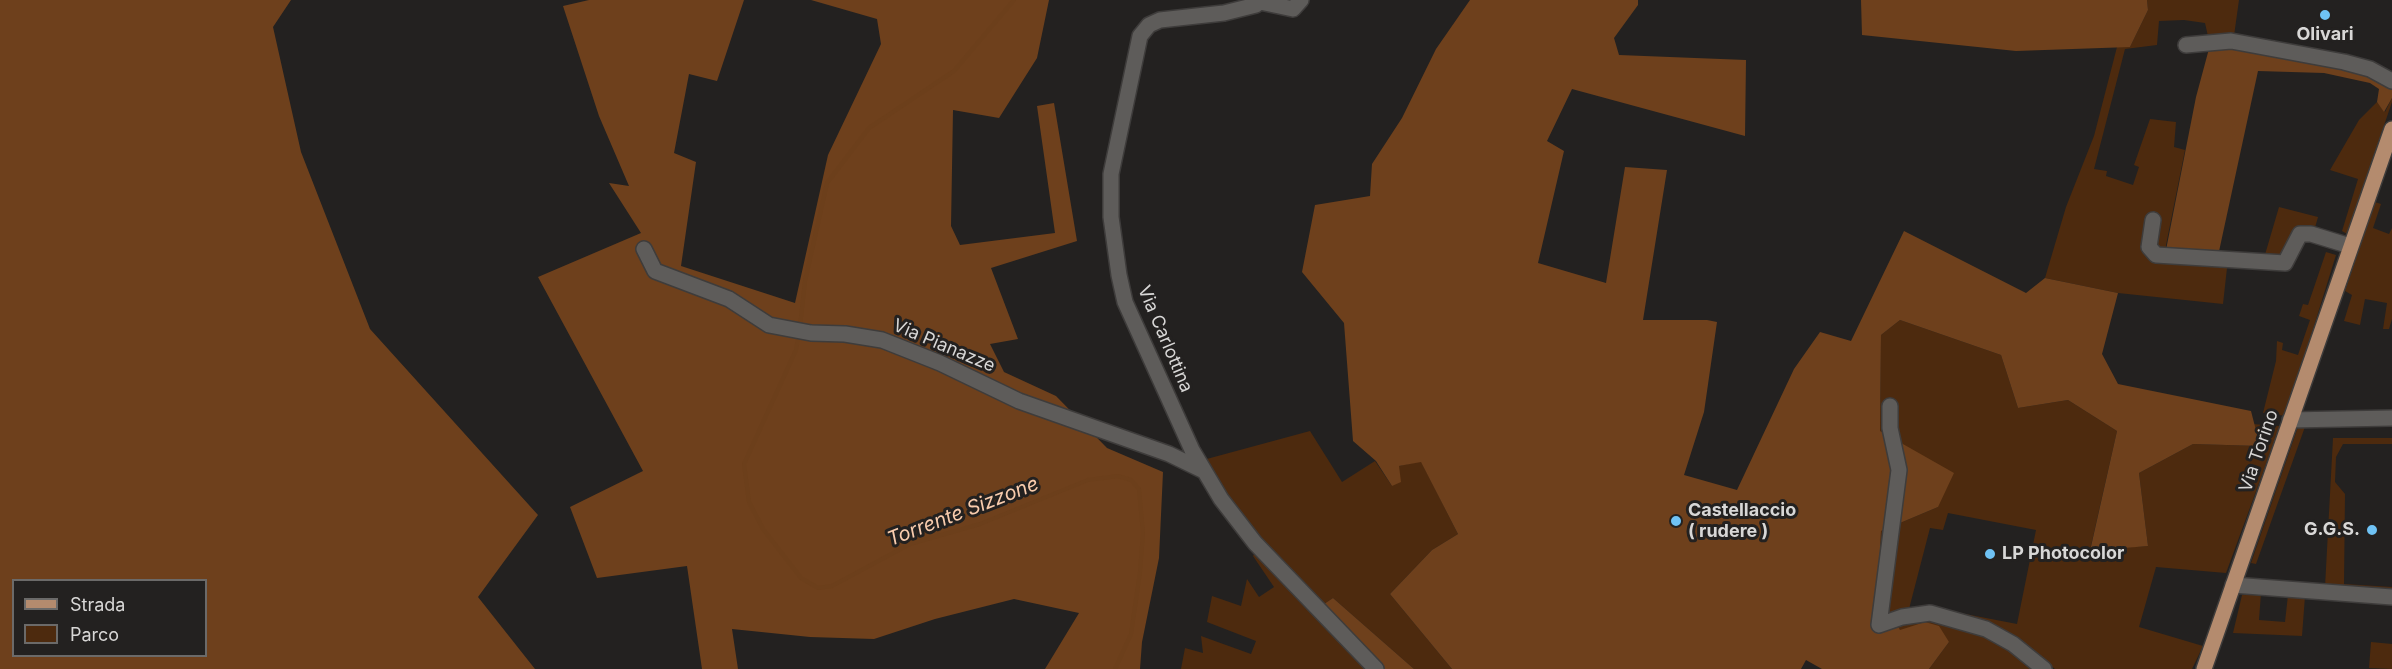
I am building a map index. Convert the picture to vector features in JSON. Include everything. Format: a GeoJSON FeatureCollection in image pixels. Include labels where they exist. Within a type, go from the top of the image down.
{"type":"FeatureCollection","features":[{"type":"Feature","properties":{"kind":"main road","name":"Via Torino"},"geometry":{"type":"LineString","coordinates":[[2204,669],[2392,129]]}},
{"type":"Feature","properties":{"kind":"street"},"geometry":{"type":"LineString","coordinates":[[1261,1],[1293,9],[1301,0]]}},
{"type":"Feature","properties":{"kind":"street","name":"Via Carlottina"},"geometry":{"type":"LineString","coordinates":[[1261,1],[1242,9],[1160,20],[1149,25],[1140,36],[1111,174],[1111,206],[1125,302],[1192,450],[1221,499],[1254,543],[1376,669]]}},
{"type":"Feature","properties":{"kind":"street"},"geometry":{"type":"LineString","coordinates":[[2186,45],[2230,41],[2344,62],[2370,69],[2392,81]]}},
{"type":"Feature","properties":{"kind":"street"},"geometry":{"type":"LineString","coordinates":[[2153,220],[2150,247],[2156,255],[2285,263],[2300,234],[2311,234],[2350,246]]}},
{"type":"Feature","properties":{"kind":"street","name":"Via Pianazze"},"geometry":{"type":"LineString","coordinates":[[644,249],[655,271],[729,299],[769,325],[811,333],[844,334],[882,340],[940,363],[1019,401],[1169,454],[1204,471]]}},
{"type":"Feature","properties":{"kind":"street"},"geometry":{"type":"LineString","coordinates":[[1890,406],[1890,428],[1899,470],[1880,625],[1902,617],[1930,613],[1986,629],[2013,644],[2044,669]]}},
{"type":"Feature","properties":{"kind":"street"},"geometry":{"type":"LineString","coordinates":[[2290,420],[2392,418]]}},
{"type":"Feature","properties":{"kind":"street"},"geometry":{"type":"LineString","coordinates":[[2233,585],[2392,597]]}},
{"type":"Feature","properties":{"kind":"green space"},"geometry":{"type":"Polygon","coordinates":[[[2147,0],[2239,0],[2233,43],[2210,45],[2205,23],[2184,20],[2159,21],[2157,45],[2125,49],[2094,169],[2107,171],[2106,176],[2133,185],[2139,167],[2134,165],[2150,119],[2176,122],[2174,147],[2185,150],[2166,245],[2166,262],[2227,268],[2223,304],[2118,293],[2045,278],[2066,207],[2094,136],[2117,47],[2130,47],[2148,10],[2147,0]]]}},
{"type":"Feature","properties":{"kind":"green space"},"geometry":{"type":"Polygon","coordinates":[[[2392,98],[2347,234],[2342,231],[2358,179],[2330,170],[2359,120],[2377,102],[2385,112],[2392,98]]]}},
{"type":"Feature","properties":{"kind":"green space"},"geometry":{"type":"Polygon","coordinates":[[[2375,202],[2381,204],[2373,228],[2389,234],[2392,228],[2392,319],[2389,329],[2383,329],[2387,303],[2365,299],[2360,325],[2344,321],[2352,295],[2345,291],[2375,202]]]}},
{"type":"Feature","properties":{"kind":"green space"},"geometry":{"type":"Polygon","coordinates":[[[2279,207],[2318,217],[2314,231],[2283,257],[2264,258],[2279,207]]]}},
{"type":"Feature","properties":{"kind":"green space"},"geometry":{"type":"Polygon","coordinates":[[[2326,252],[2336,255],[2286,416],[2263,413],[2276,361],[2277,341],[2283,343],[2282,350],[2298,355],[2310,320],[2299,316],[2303,304],[2308,305],[2326,252]]]}},
{"type":"Feature","properties":{"kind":"green space"},"geometry":{"type":"Polygon","coordinates":[[[1900,320],[2001,355],[2018,408],[2068,400],[2117,431],[2090,550],[2148,546],[2139,473],[2193,444],[2259,446],[2252,424],[2280,426],[2226,573],[2156,567],[2139,627],[2203,646],[2192,669],[2055,669],[2032,651],[1955,612],[2017,624],[2036,530],[1948,513],[1943,530],[1930,528],[1909,609],[1946,624],[1985,635],[2012,649],[2033,669],[1929,669],[1949,642],[1900,631],[1888,608],[1879,572],[1881,531],[1938,507],[1880,431],[1881,335],[1900,320]]]}},
{"type":"Feature","properties":{"kind":"green space"},"geometry":{"type":"Polygon","coordinates":[[[2299,424],[2306,424],[2256,564],[2251,563],[2299,424]]]}},
{"type":"Feature","properties":{"kind":"green space"},"geometry":{"type":"Polygon","coordinates":[[[1310,431],[1342,482],[1375,461],[1392,486],[1399,466],[1421,461],[1458,534],[1432,550],[1390,594],[1452,669],[1414,669],[1333,598],[1321,606],[1259,544],[1203,460],[1310,431]]]}},
{"type":"Feature","properties":{"kind":"green space"},"geometry":{"type":"Polygon","coordinates":[[[2333,438],[2392,438],[2392,444],[2343,444],[2336,457],[2335,482],[2345,494],[2344,584],[2392,587],[2392,593],[2325,587],[2333,438]]]}},
{"type":"Feature","properties":{"kind":"green space"},"geometry":{"type":"Polygon","coordinates":[[[1257,550],[1373,669],[1181,669],[1185,648],[1203,653],[1201,636],[1251,654],[1256,641],[1207,622],[1212,596],[1241,606],[1247,579],[1259,597],[1274,587],[1253,556],[1257,550]]]}},
{"type":"Feature","properties":{"kind":"green space"},"geometry":{"type":"Polygon","coordinates":[[[2261,593],[2259,620],[2285,622],[2288,595],[2305,596],[2302,636],[2233,633],[2242,595],[2261,593]]]}},
{"type":"Feature","properties":{"kind":"green space"},"geometry":{"type":"Polygon","coordinates":[[[2371,642],[2392,644],[2392,669],[2369,668],[2371,642]]]}},
{"type":"Feature","properties":{"kind":"shaded area"},"geometry":{"type":"Polygon","coordinates":[[[0,0],[291,0],[273,27],[301,152],[370,329],[538,515],[478,597],[535,669],[0,669],[0,0]]]}},
{"type":"Feature","properties":{"kind":"shaded area"},"geometry":{"type":"Polygon","coordinates":[[[589,0],[744,0],[717,81],[689,74],[674,153],[696,162],[681,266],[795,303],[828,155],[881,44],[877,19],[811,0],[1049,0],[1037,58],[999,118],[953,110],[951,226],[960,245],[1055,233],[1037,106],[1054,103],[1077,241],[991,268],[1018,339],[990,344],[1004,372],[1056,396],[1107,448],[1163,472],[1159,558],[1142,642],[1140,669],[1045,669],[1079,613],[1014,599],[935,619],[874,639],[810,637],[732,629],[738,669],[702,669],[687,566],[597,578],[570,507],[643,471],[538,277],[641,233],[609,183],[629,186],[599,116],[563,6],[589,0]]]}},
{"type":"Feature","properties":{"kind":"shaded area"},"geometry":{"type":"Polygon","coordinates":[[[1470,0],[1638,0],[1638,5],[1614,38],[1619,55],[1746,60],[1745,136],[1572,89],[1547,141],[1564,151],[1538,263],[1606,283],[1625,167],[1667,170],[1643,320],[1717,322],[1704,412],[1684,475],[1737,490],[1794,369],[1820,332],[1851,341],[1904,231],[2026,293],[2045,278],[2118,293],[2102,354],[2118,384],[2251,411],[2260,446],[2193,444],[2139,473],[2148,546],[2090,551],[2117,431],[2068,400],[2018,408],[2001,355],[1900,320],[1881,335],[1880,431],[1954,473],[1938,507],[1881,531],[1879,572],[1888,608],[1900,630],[1925,622],[1939,626],[1949,642],[1929,669],[1822,669],[1806,660],[1801,669],[1452,669],[1390,594],[1432,550],[1458,534],[1421,462],[1399,466],[1401,482],[1392,486],[1376,461],[1353,441],[1344,323],[1302,272],[1315,205],[1370,196],[1372,164],[1402,118],[1436,49],[1470,0]]]}},
{"type":"Feature","properties":{"kind":"shaded area"},"geometry":{"type":"Polygon","coordinates":[[[1861,0],[2147,0],[2148,10],[2130,47],[2016,51],[1862,35],[1861,0]]]}},
{"type":"Feature","properties":{"kind":"shaded area"},"geometry":{"type":"Polygon","coordinates":[[[2210,45],[2343,65],[2392,86],[2392,98],[2384,112],[2377,102],[2379,89],[2370,83],[2324,73],[2258,71],[2218,256],[2166,250],[2196,97],[2210,45]]]}},
{"type":"Feature","properties":{"kind":"shaded area"},"geometry":{"type":"Polygon","coordinates":[[[1333,598],[1414,669],[1381,669],[1321,606],[1333,598]]]}},
{"type":"Feature","properties":{"kind":"waterway","name":"Torrente Sizzone"},"geometry":{"type":"LineString","coordinates":[[800,326],[805,281],[827,183],[869,128],[954,71],[1014,0]]}},
{"type":"Feature","properties":{"kind":"waterway","name":"Torrente Sizzone"},"geometry":{"type":"LineString","coordinates":[[799,333],[796,350],[744,464],[749,502],[763,529],[801,578],[818,588],[832,586],[910,544],[980,524],[1088,480],[1118,476],[1131,480],[1139,489],[1143,533],[1131,634],[1115,669]]}},
{"type":"Feature","properties":{"kind":"place","name":"Olivari"},"geometry":{"type":"Point","coordinates":[2325,15]}},
{"type":"Feature","properties":{"kind":"place","name":"Castellaccio ( rudere )"},"geometry":{"type":"Point","coordinates":[1676,521]}},
{"type":"Feature","properties":{"kind":"place","name":"G.G.S."},"geometry":{"type":"Point","coordinates":[2372,530]}},
{"type":"Feature","properties":{"kind":"place","name":"LP Photocolor"},"geometry":{"type":"Point","coordinates":[1990,554]}}]}
